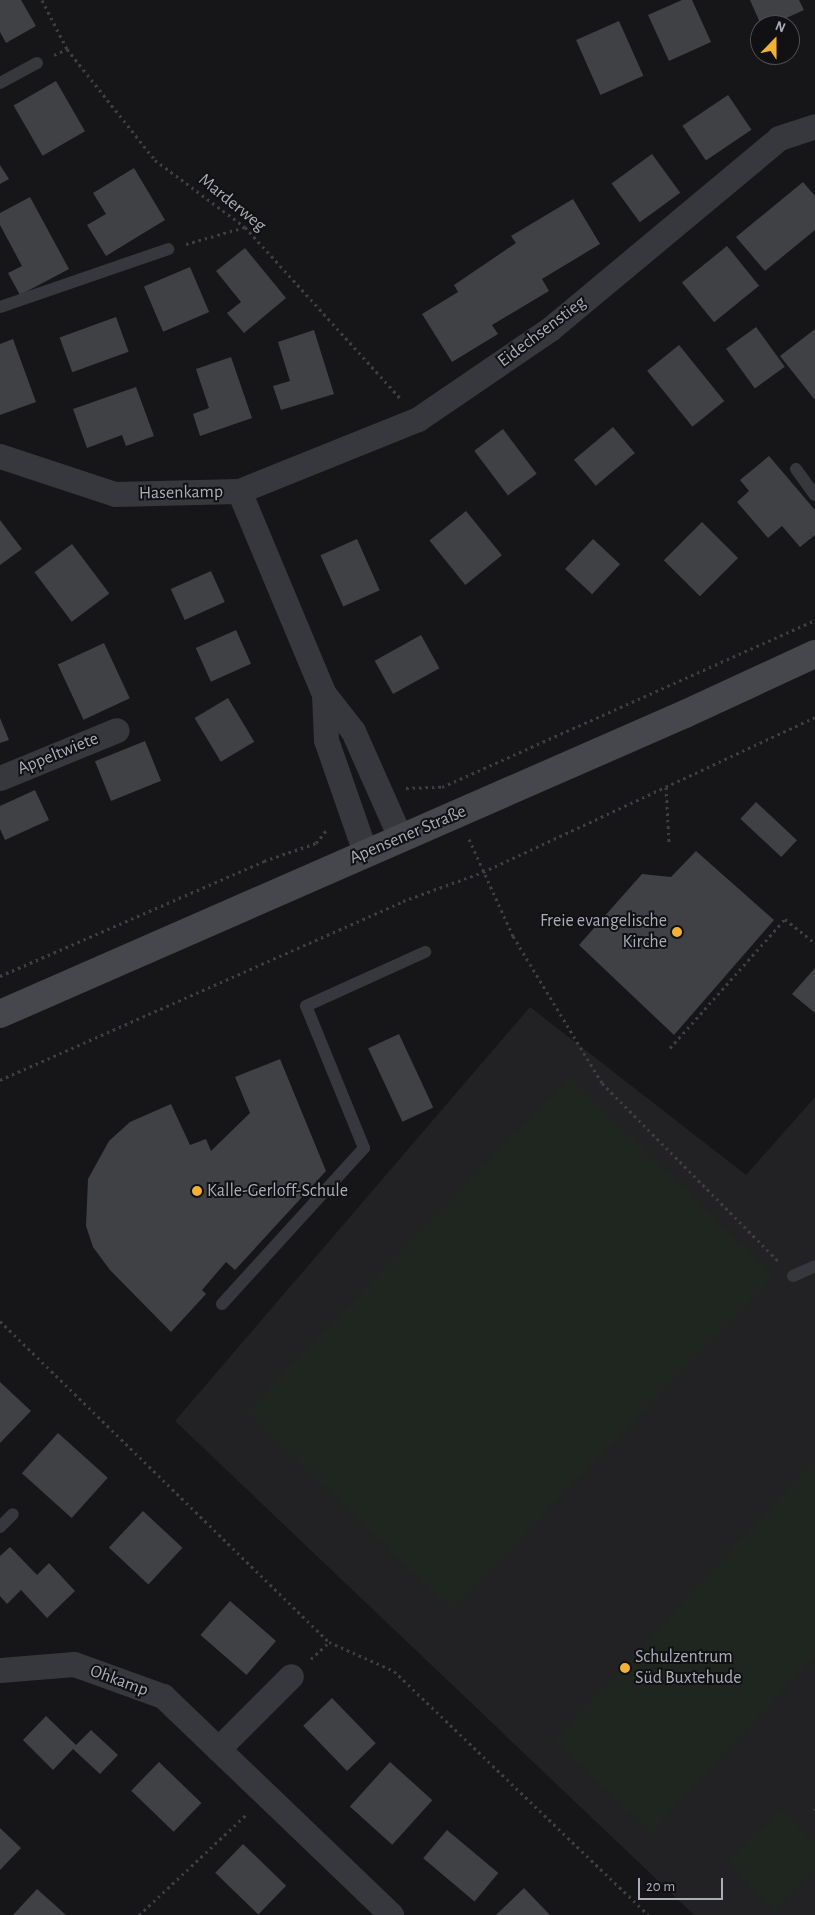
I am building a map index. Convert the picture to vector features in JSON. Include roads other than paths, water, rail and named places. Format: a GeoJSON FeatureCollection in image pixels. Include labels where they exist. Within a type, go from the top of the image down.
{"type":"FeatureCollection","features":[{"type":"Feature","properties":{"kind":"main road","name":"Apensener Straße"},"geometry":{"type":"LineString","coordinates":[[0,1014],[400,836],[458,814],[815,654]]}},
{"type":"Feature","properties":{"kind":"street","name":"Eidechsenstieg"},"geometry":{"type":"LineString","coordinates":[[239,491],[418,419],[550,329],[779,138],[815,126],[815,115]]}},
{"type":"Feature","properties":{"kind":"street","name":"Hasenkamp"},"geometry":{"type":"LineString","coordinates":[[0,456],[115,494],[239,491],[324,694],[353,731],[400,836]]}},
{"type":"Feature","properties":{"kind":"street","name":"Hasenkamp"},"geometry":{"type":"LineString","coordinates":[[324,694],[326,740],[366,852]]}},
{"type":"Feature","properties":{"kind":"street","name":"Appeltwiete"},"geometry":{"type":"LineString","coordinates":[[0,778],[117,730]]}},
{"type":"Feature","properties":{"kind":"street","name":"Ohkamp"},"geometry":{"type":"LineString","coordinates":[[0,1670],[74,1664],[164,1696],[391,1915]]}},
{"type":"Feature","properties":{"kind":"street"},"geometry":{"type":"LineString","coordinates":[[218,1748],[291,1676]]}},
{"type":"Feature","properties":{"kind":"lane"},"geometry":{"type":"LineString","coordinates":[[0,83],[37,63]]}},
{"type":"Feature","properties":{"kind":"lane"},"geometry":{"type":"LineString","coordinates":[[0,307],[168,249]]}},
{"type":"Feature","properties":{"kind":"lane"},"geometry":{"type":"LineString","coordinates":[[796,469],[815,495]]}},
{"type":"Feature","properties":{"kind":"lane"},"geometry":{"type":"LineString","coordinates":[[222,1304],[364,1148],[306,1006],[426,952]]}},
{"type":"Feature","properties":{"kind":"lane"},"geometry":{"type":"LineString","coordinates":[[793,1276],[815,1266]]}},
{"type":"Feature","properties":{"kind":"lane"},"geometry":{"type":"LineString","coordinates":[[0,1526],[14,1514]]}},
{"type":"Feature","properties":{"kind":"place","name":"Freie evangelische Kirche"},"geometry":{"type":"Point","coordinates":[677,932]}},
{"type":"Feature","properties":{"kind":"place","name":"Kalle-Gerloff-Schule"},"geometry":{"type":"Point","coordinates":[197,1191]}},
{"type":"Feature","properties":{"kind":"place","name":"Schulzentrum Süd Buxtehude"},"geometry":{"type":"Point","coordinates":[625,1668]}}]}
